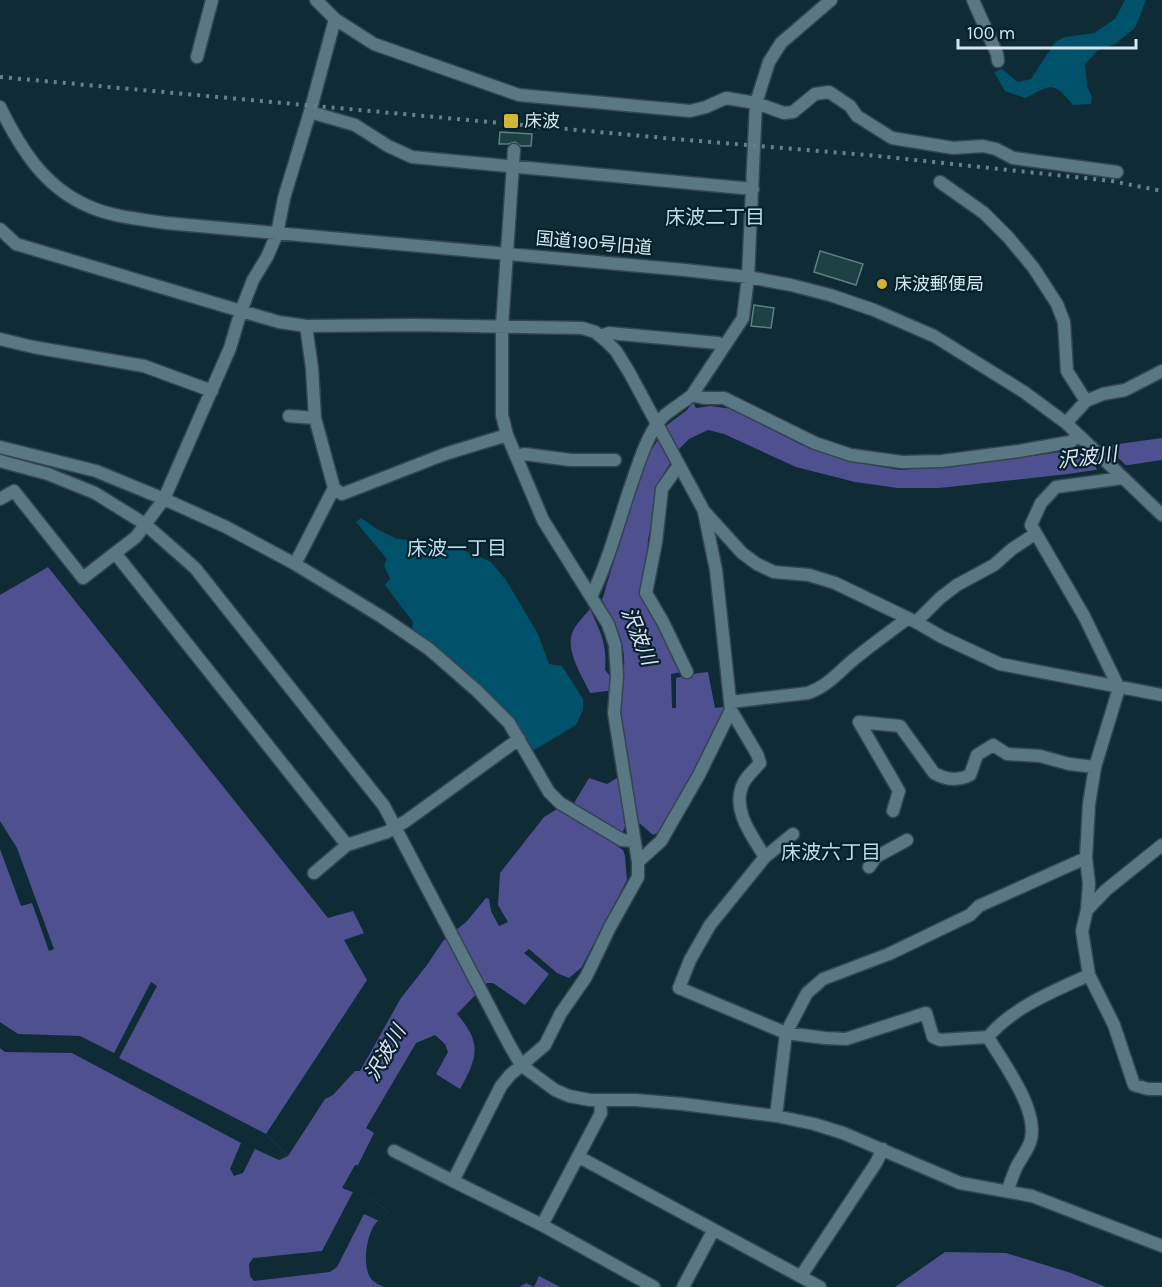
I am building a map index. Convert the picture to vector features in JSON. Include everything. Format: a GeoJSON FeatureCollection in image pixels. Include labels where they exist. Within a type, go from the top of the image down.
{"type":"FeatureCollection","features":[{"type":"Feature","properties":{"kind":"street"},"geometry":{"type":"LineString","coordinates":[[197,57],[212,0]]}},
{"type":"Feature","properties":{"kind":"street"},"geometry":{"type":"LineString","coordinates":[[316,0],[335,19],[374,44],[519,95],[690,111],[726,98],[756,103],[784,113],[793,112],[815,94],[829,92],[850,106],[857,116],[892,138],[952,148],[983,146],[996,149],[1013,158],[1117,172]]}},
{"type":"Feature","properties":{"kind":"street"},"geometry":{"type":"LineString","coordinates":[[698,396],[723,346],[743,318],[748,277],[756,103],[769,62],[782,43],[831,0]]}},
{"type":"Feature","properties":{"kind":"street"},"geometry":{"type":"LineString","coordinates":[[973,0],[998,61]]}},
{"type":"Feature","properties":{"kind":"street"},"geometry":{"type":"LineString","coordinates":[[0,499],[14,491],[83,578],[136,537],[164,499],[230,348],[253,280],[278,234],[284,198],[335,19]]}},
{"type":"Feature","properties":{"kind":"street","name":"国道190号旧道"},"geometry":{"type":"LineString","coordinates":[[0,107],[23,150],[43,174],[65,193],[89,207],[109,213],[166,223],[748,277],[830,295],[874,310],[933,336],[1024,392],[1066,423],[1162,515]]}},
{"type":"Feature","properties":{"kind":"street"},"geometry":{"type":"LineString","coordinates":[[310,112],[355,125],[388,146],[412,157],[753,189]]}},
{"type":"Feature","properties":{"kind":"street"},"geometry":{"type":"LineString","coordinates":[[514,150],[502,326],[502,415],[507,435],[543,520],[608,624],[615,645],[617,676],[614,713],[632,825],[628,840]]}},
{"type":"Feature","properties":{"kind":"street"},"geometry":{"type":"LineString","coordinates":[[940,182],[984,213],[1033,267],[1057,304],[1064,322],[1067,371],[1086,401]]}},
{"type":"Feature","properties":{"kind":"street"},"geometry":{"type":"LineString","coordinates":[[0,230],[16,244],[279,322],[306,326],[582,328],[595,332],[616,351],[704,511],[742,553],[758,564],[774,572],[809,574],[835,583],[1000,664],[1162,695]]}},
{"type":"Feature","properties":{"kind":"street"},"geometry":{"type":"LineString","coordinates":[[295,564],[334,489],[315,418],[312,368],[306,326]]}},
{"type":"Feature","properties":{"kind":"street"},"geometry":{"type":"LineString","coordinates":[[600,336],[609,333],[723,346]]}},
{"type":"Feature","properties":{"kind":"street"},"geometry":{"type":"LineString","coordinates":[[0,339],[144,366],[212,391]]}},
{"type":"Feature","properties":{"kind":"street"},"geometry":{"type":"LineString","coordinates":[[1066,423],[1086,401],[1103,394],[1125,390],[1162,371]]}},
{"type":"Feature","properties":{"kind":"street"},"geometry":{"type":"LineString","coordinates":[[591,597],[639,462],[660,418],[698,396],[724,398],[815,443],[851,455],[902,462],[942,461],[1019,451],[1070,442],[1079,436]]}},
{"type":"Feature","properties":{"kind":"street"},"geometry":{"type":"LineString","coordinates":[[289,416],[315,418]]}},
{"type":"Feature","properties":{"kind":"street"},"geometry":{"type":"LineString","coordinates":[[334,489],[342,494],[445,454],[507,435]]}},
{"type":"Feature","properties":{"kind":"street"},"geometry":{"type":"LineString","coordinates":[[0,447],[96,471],[226,526],[295,564],[407,633],[476,690],[509,723],[549,792],[560,803],[628,840],[638,862],[638,877],[586,977],[561,1013],[545,1044],[501,1086],[453,1181]]}},
{"type":"Feature","properties":{"kind":"street"},"geometry":{"type":"LineString","coordinates":[[516,456],[524,454],[571,460],[615,460]]}},
{"type":"Feature","properties":{"kind":"street"},"geometry":{"type":"LineString","coordinates":[[0,461],[48,474],[95,493],[144,524],[195,568],[362,777],[397,826],[521,1065],[555,1090],[569,1096],[600,1101],[636,1100],[684,1104],[776,1116],[833,1130],[960,1183],[985,1189],[1008,1190],[1060,1205],[1162,1246]]}},
{"type":"Feature","properties":{"kind":"street"},"geometry":{"type":"LineString","coordinates":[[678,463],[662,489],[656,542],[646,593],[687,672]]}},
{"type":"Feature","properties":{"kind":"street"},"geometry":{"type":"LineString","coordinates":[[1120,475],[1056,487],[1041,503],[1031,525],[1084,616],[1119,688],[1095,767],[1087,821],[1086,858],[1089,884],[1087,910],[1082,931],[1089,975],[1114,1025],[1134,1085],[1148,1089],[1162,1089]]}},
{"type":"Feature","properties":{"kind":"street"},"geometry":{"type":"LineString","coordinates":[[704,511],[716,570],[730,706],[758,754],[760,763],[744,782],[740,795],[741,813],[746,826],[765,857]]}},
{"type":"Feature","properties":{"kind":"street"},"geometry":{"type":"LineString","coordinates":[[730,706],[808,693],[819,689],[857,656],[912,620],[957,585],[994,564],[1035,534]]}},
{"type":"Feature","properties":{"kind":"street"},"geometry":{"type":"LineString","coordinates":[[115,553],[347,845]]}},
{"type":"Feature","properties":{"kind":"street"},"geometry":{"type":"LineString","coordinates":[[638,862],[661,842],[699,775],[730,706]]}},
{"type":"Feature","properties":{"kind":"street"},"geometry":{"type":"LineString","coordinates":[[893,811],[899,791],[859,723],[900,726],[934,773],[941,777],[962,779],[970,775],[976,755],[993,746],[1007,754],[1040,756],[1068,764],[1095,767]]}},
{"type":"Feature","properties":{"kind":"street"},"geometry":{"type":"LineString","coordinates":[[314,873],[347,845],[387,832],[397,826],[519,739]]}},
{"type":"Feature","properties":{"kind":"street"},"geometry":{"type":"LineString","coordinates":[[793,834],[765,857],[710,925],[690,960],[679,988],[786,1033],[846,1039],[926,1012],[933,1037],[940,1040],[988,1037],[998,1025],[1014,1013],[1089,975]]}},
{"type":"Feature","properties":{"kind":"street"},"geometry":{"type":"LineString","coordinates":[[868,867],[876,857],[907,840]]}},
{"type":"Feature","properties":{"kind":"street"},"geometry":{"type":"LineString","coordinates":[[1087,910],[1106,890],[1162,845]]}},
{"type":"Feature","properties":{"kind":"street"},"geometry":{"type":"LineString","coordinates":[[776,1116],[786,1033],[807,993],[824,979],[889,954],[970,915],[979,906],[1086,858]]}},
{"type":"Feature","properties":{"kind":"street"},"geometry":{"type":"LineString","coordinates":[[988,1037],[1020,1089],[1030,1118],[1031,1139],[1008,1190]]}},
{"type":"Feature","properties":{"kind":"street"},"geometry":{"type":"LineString","coordinates":[[542,1225],[601,1113],[600,1101]]}},
{"type":"Feature","properties":{"kind":"street"},"geometry":{"type":"LineString","coordinates":[[801,1276],[883,1149]]}},
{"type":"Feature","properties":{"kind":"street"},"geometry":{"type":"LineString","coordinates":[[394,1151],[542,1225],[654,1287]]}},
{"type":"Feature","properties":{"kind":"street"},"geometry":{"type":"LineString","coordinates":[[579,1157],[820,1287]]}},
{"type":"Feature","properties":{"kind":"street"},"geometry":{"type":"LineString","coordinates":[[683,1287],[713,1230]]}},
{"type":"Feature","properties":{"kind":"shaded area"},"geometry":{"type":"Polygon","coordinates":[[[1125,0],[1146,0],[1135,28],[1115,44],[1097,51],[1085,64],[1087,86],[1092,97],[1091,104],[1073,105],[1056,88],[1051,87],[1025,98],[1005,91],[994,72],[1002,69],[1018,82],[1031,79],[1055,42],[1065,37],[1094,33],[1115,19],[1125,0]]]}},
{"type":"Feature","properties":{"kind":"shaded area"},"geometry":{"type":"Polygon","coordinates":[[[361,518],[397,539],[447,543],[491,562],[506,580],[538,634],[549,664],[562,666],[583,699],[583,710],[576,725],[531,752],[412,631],[413,622],[385,585],[390,579],[384,566],[387,559],[356,522],[361,518]]]}},
{"type":"Feature","properties":{"kind":"water","name":"沢波川"},"geometry":{"type":"Polygon","coordinates":[[[693,402],[696,408],[710,406],[733,409],[802,445],[853,462],[900,470],[967,465],[1162,438],[1162,460],[1068,474],[939,488],[898,488],[855,482],[796,467],[724,434],[708,430],[689,439],[678,450],[660,480],[648,540],[644,597],[684,675],[708,672],[715,708],[724,707],[725,712],[692,778],[659,832],[653,835],[638,822],[626,824],[617,846],[623,850],[625,856],[627,880],[581,968],[569,978],[557,973],[529,949],[524,953],[549,974],[525,1005],[493,983],[487,983],[457,1014],[471,1033],[475,1050],[471,1068],[460,1089],[436,1074],[448,1052],[445,1044],[435,1035],[416,1043],[366,1128],[374,1133],[358,1165],[355,1165],[342,1188],[373,1200],[388,1211],[372,1229],[366,1255],[369,1275],[373,1281],[384,1287],[0,1287],[0,595],[48,567],[328,918],[353,911],[364,933],[344,940],[367,980],[266,1134],[288,1156],[325,1099],[333,1095],[355,1071],[360,1071],[401,998],[443,941],[467,921],[486,898],[489,899],[491,911],[499,926],[508,922],[498,905],[500,873],[544,817],[557,809],[586,827],[593,816],[574,803],[589,778],[607,784],[629,771],[620,712],[621,693],[607,691],[590,693],[572,653],[571,636],[590,609],[602,638],[605,670],[610,676],[623,677],[623,646],[617,628],[602,600],[644,462],[667,425],[687,410],[693,402]]]}},
{"type":"Feature","properties":{"kind":"water"},"geometry":{"type":"Polygon","coordinates":[[[945,1252],[1006,1253],[1071,1273],[1106,1287],[895,1287],[945,1252]]]}},
{"type":"Feature","properties":{"kind":"water"},"geometry":{"type":"Polygon","coordinates":[[[539,1276],[560,1287],[534,1287],[539,1276]]]}},
{"type":"Feature","properties":{"kind":"water"},"geometry":{"type":"Polygon","coordinates":[[[526,1283],[534,1287],[520,1287],[526,1283]]]}},
{"type":"Feature","properties":{"kind":"pier"},"geometry":{"type":"Polygon","coordinates":[[[1103,444],[1129,468],[1098,472],[1094,464],[1077,447],[1103,444]]]}},
{"type":"Feature","properties":{"kind":"pier"},"geometry":{"type":"Polygon","coordinates":[[[682,672],[684,676],[676,678],[676,708],[672,708],[671,674],[682,672]]]}},
{"type":"Feature","properties":{"kind":"pier"},"geometry":{"type":"Polygon","coordinates":[[[0,821],[17,848],[54,949],[49,951],[32,903],[21,906],[0,849],[0,821]]]}},
{"type":"Feature","properties":{"kind":"pier"},"geometry":{"type":"Polygon","coordinates":[[[151,982],[157,986],[119,1058],[266,1134],[288,1156],[279,1160],[255,1149],[243,1173],[234,1176],[230,1169],[241,1143],[72,1053],[5,1052],[0,1048],[0,1022],[18,1034],[80,1036],[114,1053],[151,982]]]}},
{"type":"Feature","properties":{"kind":"pier"},"geometry":{"type":"Polygon","coordinates":[[[353,1192],[373,1200],[388,1211],[379,1221],[364,1214],[337,1267],[330,1272],[254,1281],[250,1276],[249,1264],[253,1258],[322,1251],[353,1192]]]}},
{"type":"Feature","properties":{"kind":"building"},"geometry":{"type":"Polygon","coordinates":[[[500,132],[532,134],[531,146],[521,146],[515,142],[499,144],[500,132]]]}},
{"type":"Feature","properties":{"kind":"building"},"geometry":{"type":"Polygon","coordinates":[[[820,251],[863,264],[856,285],[814,272],[820,251]]]}},
{"type":"Feature","properties":{"kind":"building"},"geometry":{"type":"Polygon","coordinates":[[[754,305],[774,308],[771,328],[751,326],[754,305]]]}},
{"type":"Feature","properties":{"kind":"railway"},"geometry":{"type":"LineString","coordinates":[[0,77],[868,155],[1112,181],[1162,191]]}},
{"type":"Feature","properties":{"kind":"place","name":"床波"},"geometry":{"type":"Point","coordinates":[511,121]}},
{"type":"Feature","properties":{"kind":"place","name":"床波郵便局"},"geometry":{"type":"Point","coordinates":[882,284]}},
{"type":"Feature","properties":{"kind":"district","name":"床波二丁目"},"geometry":{"type":"Point","coordinates":[715,217]}},
{"type":"Feature","properties":{"kind":"district","name":"床波一丁目"},"geometry":{"type":"Point","coordinates":[457,548]}},
{"type":"Feature","properties":{"kind":"district","name":"床波六丁目"},"geometry":{"type":"Point","coordinates":[831,852]}}]}
